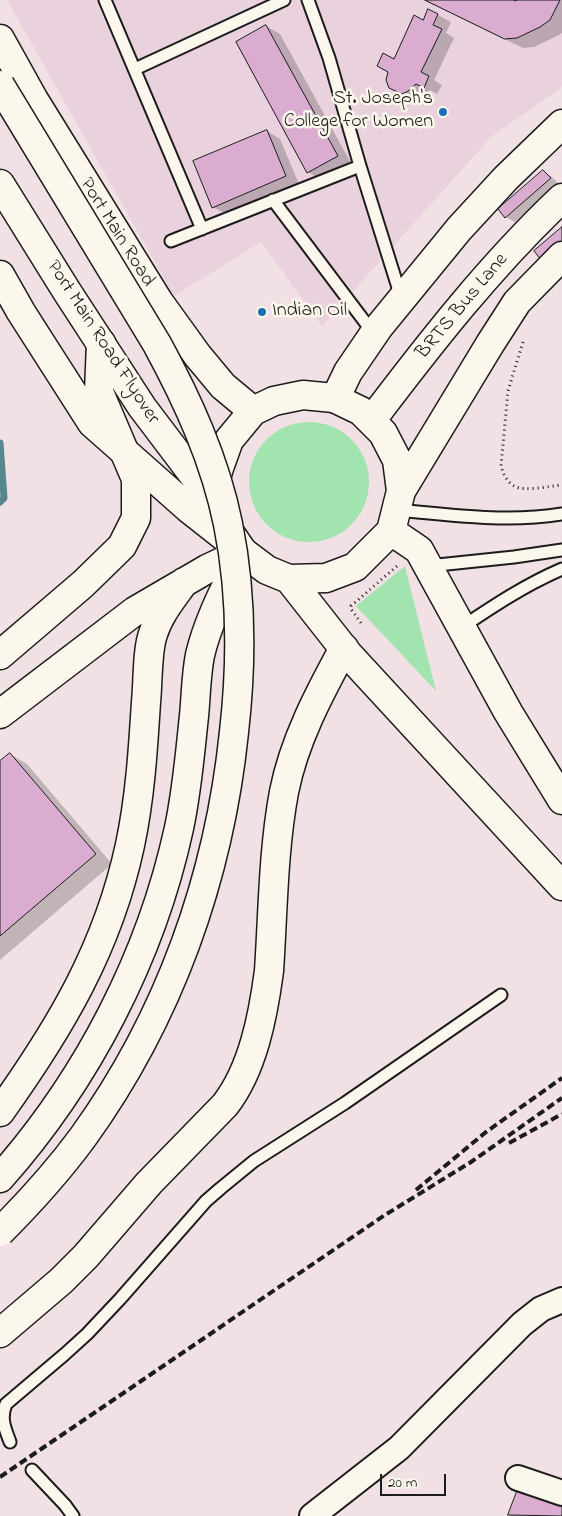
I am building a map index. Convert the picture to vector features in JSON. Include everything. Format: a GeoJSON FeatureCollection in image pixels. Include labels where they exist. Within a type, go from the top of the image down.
{"type":"FeatureCollection","features":[{"type":"Feature","properties":{"kind":"main road","name":"Port Main Road"},"geometry":{"type":"LineString","coordinates":[[0,39],[34,100],[159,302],[198,356],[223,386],[253,411]]}},
{"type":"Feature","properties":{"kind":"main road"},"geometry":{"type":"LineString","coordinates":[[0,85],[157,344],[192,413],[208,452],[228,524],[235,565],[240,647],[237,710],[223,814],[201,901],[172,981],[131,1062],[82,1138],[21,1211],[0,1232]]}},
{"type":"Feature","properties":{"kind":"main road"},"geometry":{"type":"LineString","coordinates":[[335,399],[348,372],[374,334],[459,229],[506,178],[562,124]]}},
{"type":"Feature","properties":{"kind":"main road","name":"Port Main Road Flyover"},"geometry":{"type":"LineString","coordinates":[[0,184],[142,406],[210,498],[243,552]]}},
{"type":"Feature","properties":{"kind":"main road","name":"BRTS Bus Lane"},"geometry":{"type":"LineString","coordinates":[[371,421],[434,339],[531,227],[562,198]]}},
{"type":"Feature","properties":{"kind":"main road"},"geometry":{"type":"LineString","coordinates":[[289,579],[326,578],[355,567],[396,510],[490,344],[518,302],[562,256]]}},
{"type":"Feature","properties":{"kind":"main road","name":"Port Main Road Flyover"},"geometry":{"type":"LineString","coordinates":[[0,276],[92,423],[188,508],[243,552],[267,570],[289,579]]}},
{"type":"Feature","properties":{"kind":"main road"},"geometry":{"type":"LineString","coordinates":[[0,655],[83,584],[122,546],[136,518],[136,479],[99,392],[101,343]]}},
{"type":"Feature","properties":{"kind":"main road"},"geometry":{"type":"LineString","coordinates":[[210,498],[229,440],[253,411],[274,401],[303,395],[335,399],[361,411],[383,432],[397,460],[396,510],[419,550],[415,564],[462,628],[508,712],[562,800]]}},
{"type":"Feature","properties":{"kind":"main road"},"geometry":{"type":"LineString","coordinates":[[0,714],[135,611],[207,569],[243,552]]}},
{"type":"Feature","properties":{"kind":"main road"},"geometry":{"type":"LineString","coordinates":[[0,1178],[23,1153],[74,1080],[102,1032],[122,992],[156,909],[179,828],[187,776],[200,656],[213,613],[243,552]]}},
{"type":"Feature","properties":{"kind":"main road"},"geometry":{"type":"LineString","coordinates":[[289,579],[344,648],[562,886]]}},
{"type":"Feature","properties":{"kind":"main road"},"geometry":{"type":"LineString","coordinates":[[0,1112],[32,1067],[67,1011],[81,985],[110,919],[121,882],[135,818],[152,635],[164,610],[184,582]]}},
{"type":"Feature","properties":{"kind":"main road"},"geometry":{"type":"LineString","coordinates":[[0,1333],[61,1281],[86,1256],[149,1183],[225,1105],[242,1079],[257,1032],[266,991],[277,851],[284,792],[306,722],[344,648]]}},
{"type":"Feature","properties":{"kind":"street"},"geometry":{"type":"LineString","coordinates":[[312,1516],[399,1448],[522,1324],[541,1309],[562,1300]]}},
{"type":"Feature","properties":{"kind":"street"},"geometry":{"type":"LineString","coordinates":[[518,1478],[562,1493]]}},
{"type":"Feature","properties":{"kind":"lane"},"geometry":{"type":"LineString","coordinates":[[105,0],[202,229]]}},
{"type":"Feature","properties":{"kind":"lane"},"geometry":{"type":"LineString","coordinates":[[135,69],[284,0]]}},
{"type":"Feature","properties":{"kind":"lane"},"geometry":{"type":"LineString","coordinates":[[308,0],[328,58],[402,299]]}},
{"type":"Feature","properties":{"kind":"lane"},"geometry":{"type":"LineString","coordinates":[[171,242],[360,166]]}},
{"type":"Feature","properties":{"kind":"lane"},"geometry":{"type":"LineString","coordinates":[[273,200],[374,334]]}},
{"type":"Feature","properties":{"kind":"lane"},"geometry":{"type":"LineString","coordinates":[[396,510],[511,519],[562,514]]}},
{"type":"Feature","properties":{"kind":"lane"},"geometry":{"type":"LineString","coordinates":[[415,564],[505,558],[562,550]]}},
{"type":"Feature","properties":{"kind":"lane"},"geometry":{"type":"LineString","coordinates":[[462,628],[505,598],[562,570]]}},
{"type":"Feature","properties":{"kind":"lane"},"geometry":{"type":"LineString","coordinates":[[10,1442],[4,1425],[3,1412],[6,1404],[87,1334],[206,1201],[254,1161],[345,1103],[501,995]]}},
{"type":"Feature","properties":{"kind":"lane"},"geometry":{"type":"LineString","coordinates":[[32,1470],[73,1516]]}},
{"type":"Feature","properties":{"kind":"path"},"geometry":{"type":"LineString","coordinates":[[527,335],[522,342],[508,391],[501,466],[504,476],[514,486],[527,488],[562,485]]}},
{"type":"Feature","properties":{"kind":"path"},"geometry":{"type":"LineString","coordinates":[[361,623],[351,609],[352,606],[415,564]]}},
{"type":"Feature","properties":{"kind":"shaded area"},"geometry":{"type":"Polygon","coordinates":[[[7,0],[562,0],[562,87],[491,137],[322,326],[261,242],[174,296],[7,0]]]}},
{"type":"Feature","properties":{"kind":"green space"},"geometry":{"type":"Polygon","coordinates":[[[309,422],[332,427],[351,440],[364,459],[369,482],[364,505],[351,524],[332,537],[309,542],[286,537],[267,524],[254,505],[249,482],[254,459],[267,440],[286,427],[309,422]]]}},
{"type":"Feature","properties":{"kind":"green space"},"geometry":{"type":"Polygon","coordinates":[[[405,566],[436,691],[356,606],[405,566]]]}},
{"type":"Feature","properties":{"kind":"building"},"geometry":{"type":"Polygon","coordinates":[[[425,0],[560,0],[550,20],[517,38],[505,39],[425,0]]]}},
{"type":"Feature","properties":{"kind":"building"},"geometry":{"type":"Polygon","coordinates":[[[428,9],[438,14],[433,25],[442,29],[421,72],[429,76],[424,88],[416,84],[402,94],[389,88],[386,80],[388,72],[377,66],[383,53],[394,59],[414,15],[423,20],[428,9]]]}},
{"type":"Feature","properties":{"kind":"building"},"geometry":{"type":"Polygon","coordinates":[[[266,25],[338,156],[307,173],[236,42],[266,25]]]}},
{"type":"Feature","properties":{"kind":"building"},"geometry":{"type":"Polygon","coordinates":[[[267,130],[286,176],[212,208],[193,161],[267,130]]]}},
{"type":"Feature","properties":{"kind":"building"},"geometry":{"type":"Polygon","coordinates":[[[543,170],[551,178],[505,218],[498,209],[543,170]]]}},
{"type":"Feature","properties":{"kind":"building"},"geometry":{"type":"Polygon","coordinates":[[[562,227],[562,242],[541,260],[534,251],[562,227]]]}},
{"type":"Feature","properties":{"kind":"building"},"geometry":{"type":"Polygon","coordinates":[[[10,753],[96,854],[0,936],[0,761],[10,753]]]}},
{"type":"Feature","properties":{"kind":"building"},"geometry":{"type":"Polygon","coordinates":[[[521,1481],[562,1497],[562,1516],[508,1515],[521,1481]]]}},
{"type":"Feature","properties":{"kind":"waterway"},"geometry":{"type":"LineString","coordinates":[[0,443],[4,498],[0,502]]}},
{"type":"Feature","properties":{"kind":"railway"},"geometry":{"type":"LineString","coordinates":[[416,1190],[486,1132],[562,1078]]}},
{"type":"Feature","properties":{"kind":"railway"},"geometry":{"type":"LineString","coordinates":[[0,1477],[385,1215],[471,1162],[562,1098]]}},
{"type":"Feature","properties":{"kind":"railway"},"geometry":{"type":"LineString","coordinates":[[509,1143],[562,1114]]}},
{"type":"Feature","properties":{"kind":"place","name":"St. Joseph's College for Women"},"geometry":{"type":"Point","coordinates":[443,112]}},
{"type":"Feature","properties":{"kind":"place","name":"Indian Oil"},"geometry":{"type":"Point","coordinates":[262,312]}}]}
